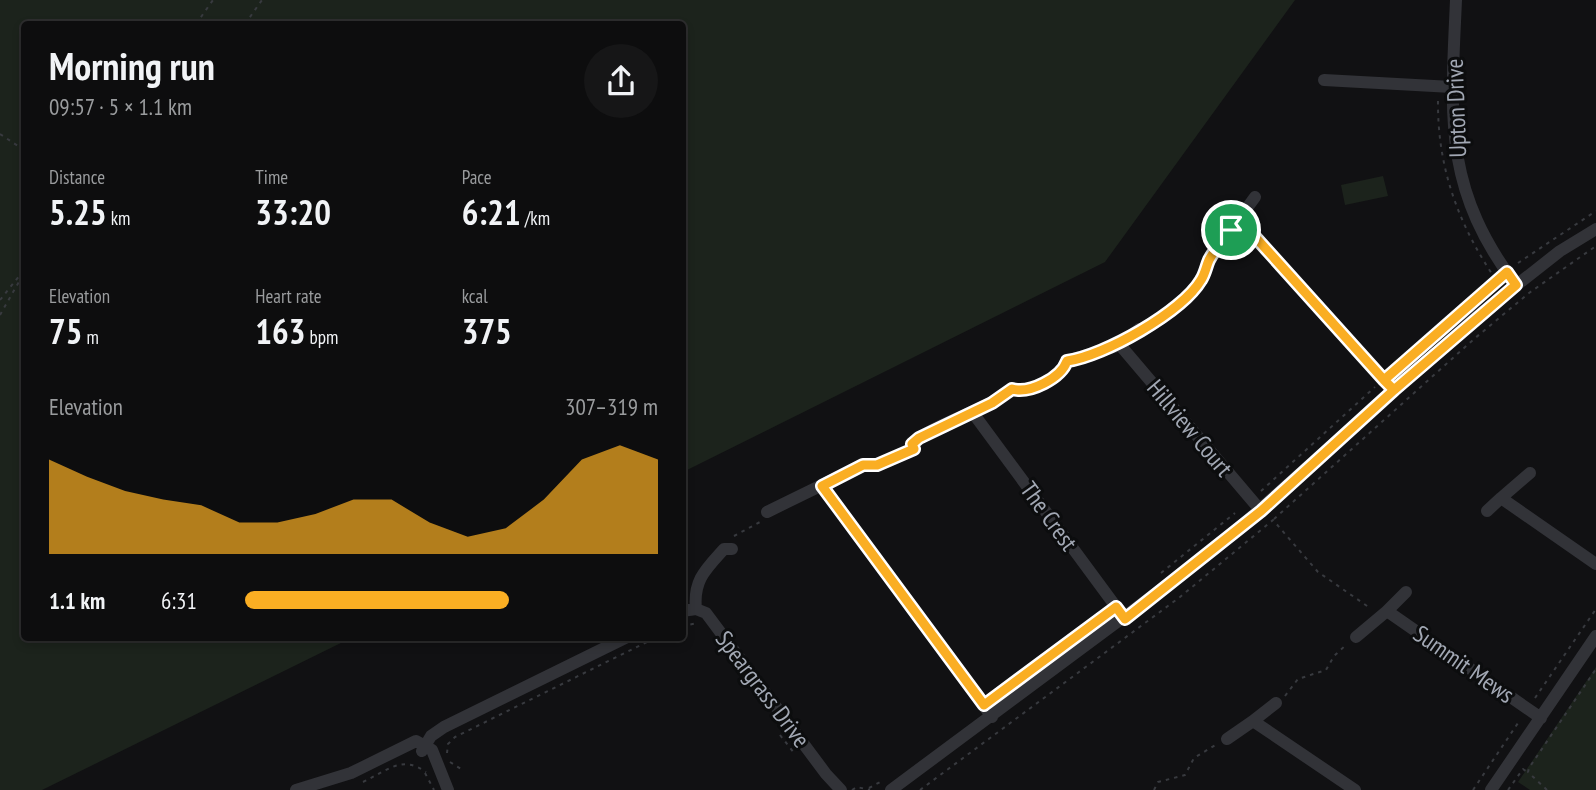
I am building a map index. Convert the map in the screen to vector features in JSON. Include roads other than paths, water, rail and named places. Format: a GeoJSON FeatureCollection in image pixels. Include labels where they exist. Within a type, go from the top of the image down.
{"type":"FeatureCollection","features":[{"type":"Feature","properties":{"kind":"street","name":"Upton Drive"},"geometry":{"type":"LineString","coordinates":[[1456,0],[1446,86],[1463,190],[1476,223],[1516,285]]}},
{"type":"Feature","properties":{"kind":"street"},"geometry":{"type":"LineString","coordinates":[[1324,80],[1446,86]]}},
{"type":"Feature","properties":{"kind":"street"},"geometry":{"type":"LineString","coordinates":[[1219,247],[1255,197]]}},
{"type":"Feature","properties":{"kind":"street"},"geometry":{"type":"LineString","coordinates":[[1239,219],[1394,390]]}},
{"type":"Feature","properties":{"kind":"street"},"geometry":{"type":"LineString","coordinates":[[886,786],[900,786],[1125,619],[1261,511],[1394,390],[1516,285],[1596,229]]}},
{"type":"Feature","properties":{"kind":"street"},"geometry":{"type":"LineString","coordinates":[[1065,365],[1088,354],[1120,345],[1139,329]]}},
{"type":"Feature","properties":{"kind":"street","name":"Hillview Court"},"geometry":{"type":"LineString","coordinates":[[1120,345],[1261,511]]}},
{"type":"Feature","properties":{"kind":"street"},"geometry":{"type":"LineString","coordinates":[[910,445],[1015,388]]}},
{"type":"Feature","properties":{"kind":"street","name":"The Crest"},"geometry":{"type":"LineString","coordinates":[[973,413],[1125,619]]}},
{"type":"Feature","properties":{"kind":"street"},"geometry":{"type":"LineString","coordinates":[[766,512],[865,463]]}},
{"type":"Feature","properties":{"kind":"street"},"geometry":{"type":"LineString","coordinates":[[1487,511],[1530,473]]}},
{"type":"Feature","properties":{"kind":"street"},"geometry":{"type":"LineString","coordinates":[[822,486],[992,717]]}},
{"type":"Feature","properties":{"kind":"street"},"geometry":{"type":"LineString","coordinates":[[1501,498],[1596,564]]}},
{"type":"Feature","properties":{"kind":"street","name":"Speargrass Drive"},"geometry":{"type":"LineString","coordinates":[[696,609],[696,582],[724,546]]}},
{"type":"Feature","properties":{"kind":"street","name":"Summit Mews"},"geometry":{"type":"LineString","coordinates":[[1356,637],[1406,592]]}},
{"type":"Feature","properties":{"kind":"street","name":"Speargrass Drive"},"geometry":{"type":"LineString","coordinates":[[686,610],[696,609],[710,618],[826,774],[841,790]]}},
{"type":"Feature","properties":{"kind":"street","name":"Summit Mews"},"geometry":{"type":"LineString","coordinates":[[1384,613],[1541,718]]}},
{"type":"Feature","properties":{"kind":"street"},"geometry":{"type":"LineString","coordinates":[[1492,790],[1596,636]]}},
{"type":"Feature","properties":{"kind":"street"},"geometry":{"type":"LineString","coordinates":[[296,790],[351,773],[384,757],[425,747],[456,722],[619,641]]}},
{"type":"Feature","properties":{"kind":"street"},"geometry":{"type":"LineString","coordinates":[[1227,739],[1276,703]]}},
{"type":"Feature","properties":{"kind":"street"},"geometry":{"type":"LineString","coordinates":[[1253,721],[1354,790]]}},
{"type":"Feature","properties":{"kind":"street"},"geometry":{"type":"LineString","coordinates":[[425,747],[433,770],[448,790]]}},
{"type":"Feature","properties":{"kind":"street","name":"Speargrass Drive"},"geometry":{"type":"LineString","coordinates":[[826,774],[834,790]]}}]}
